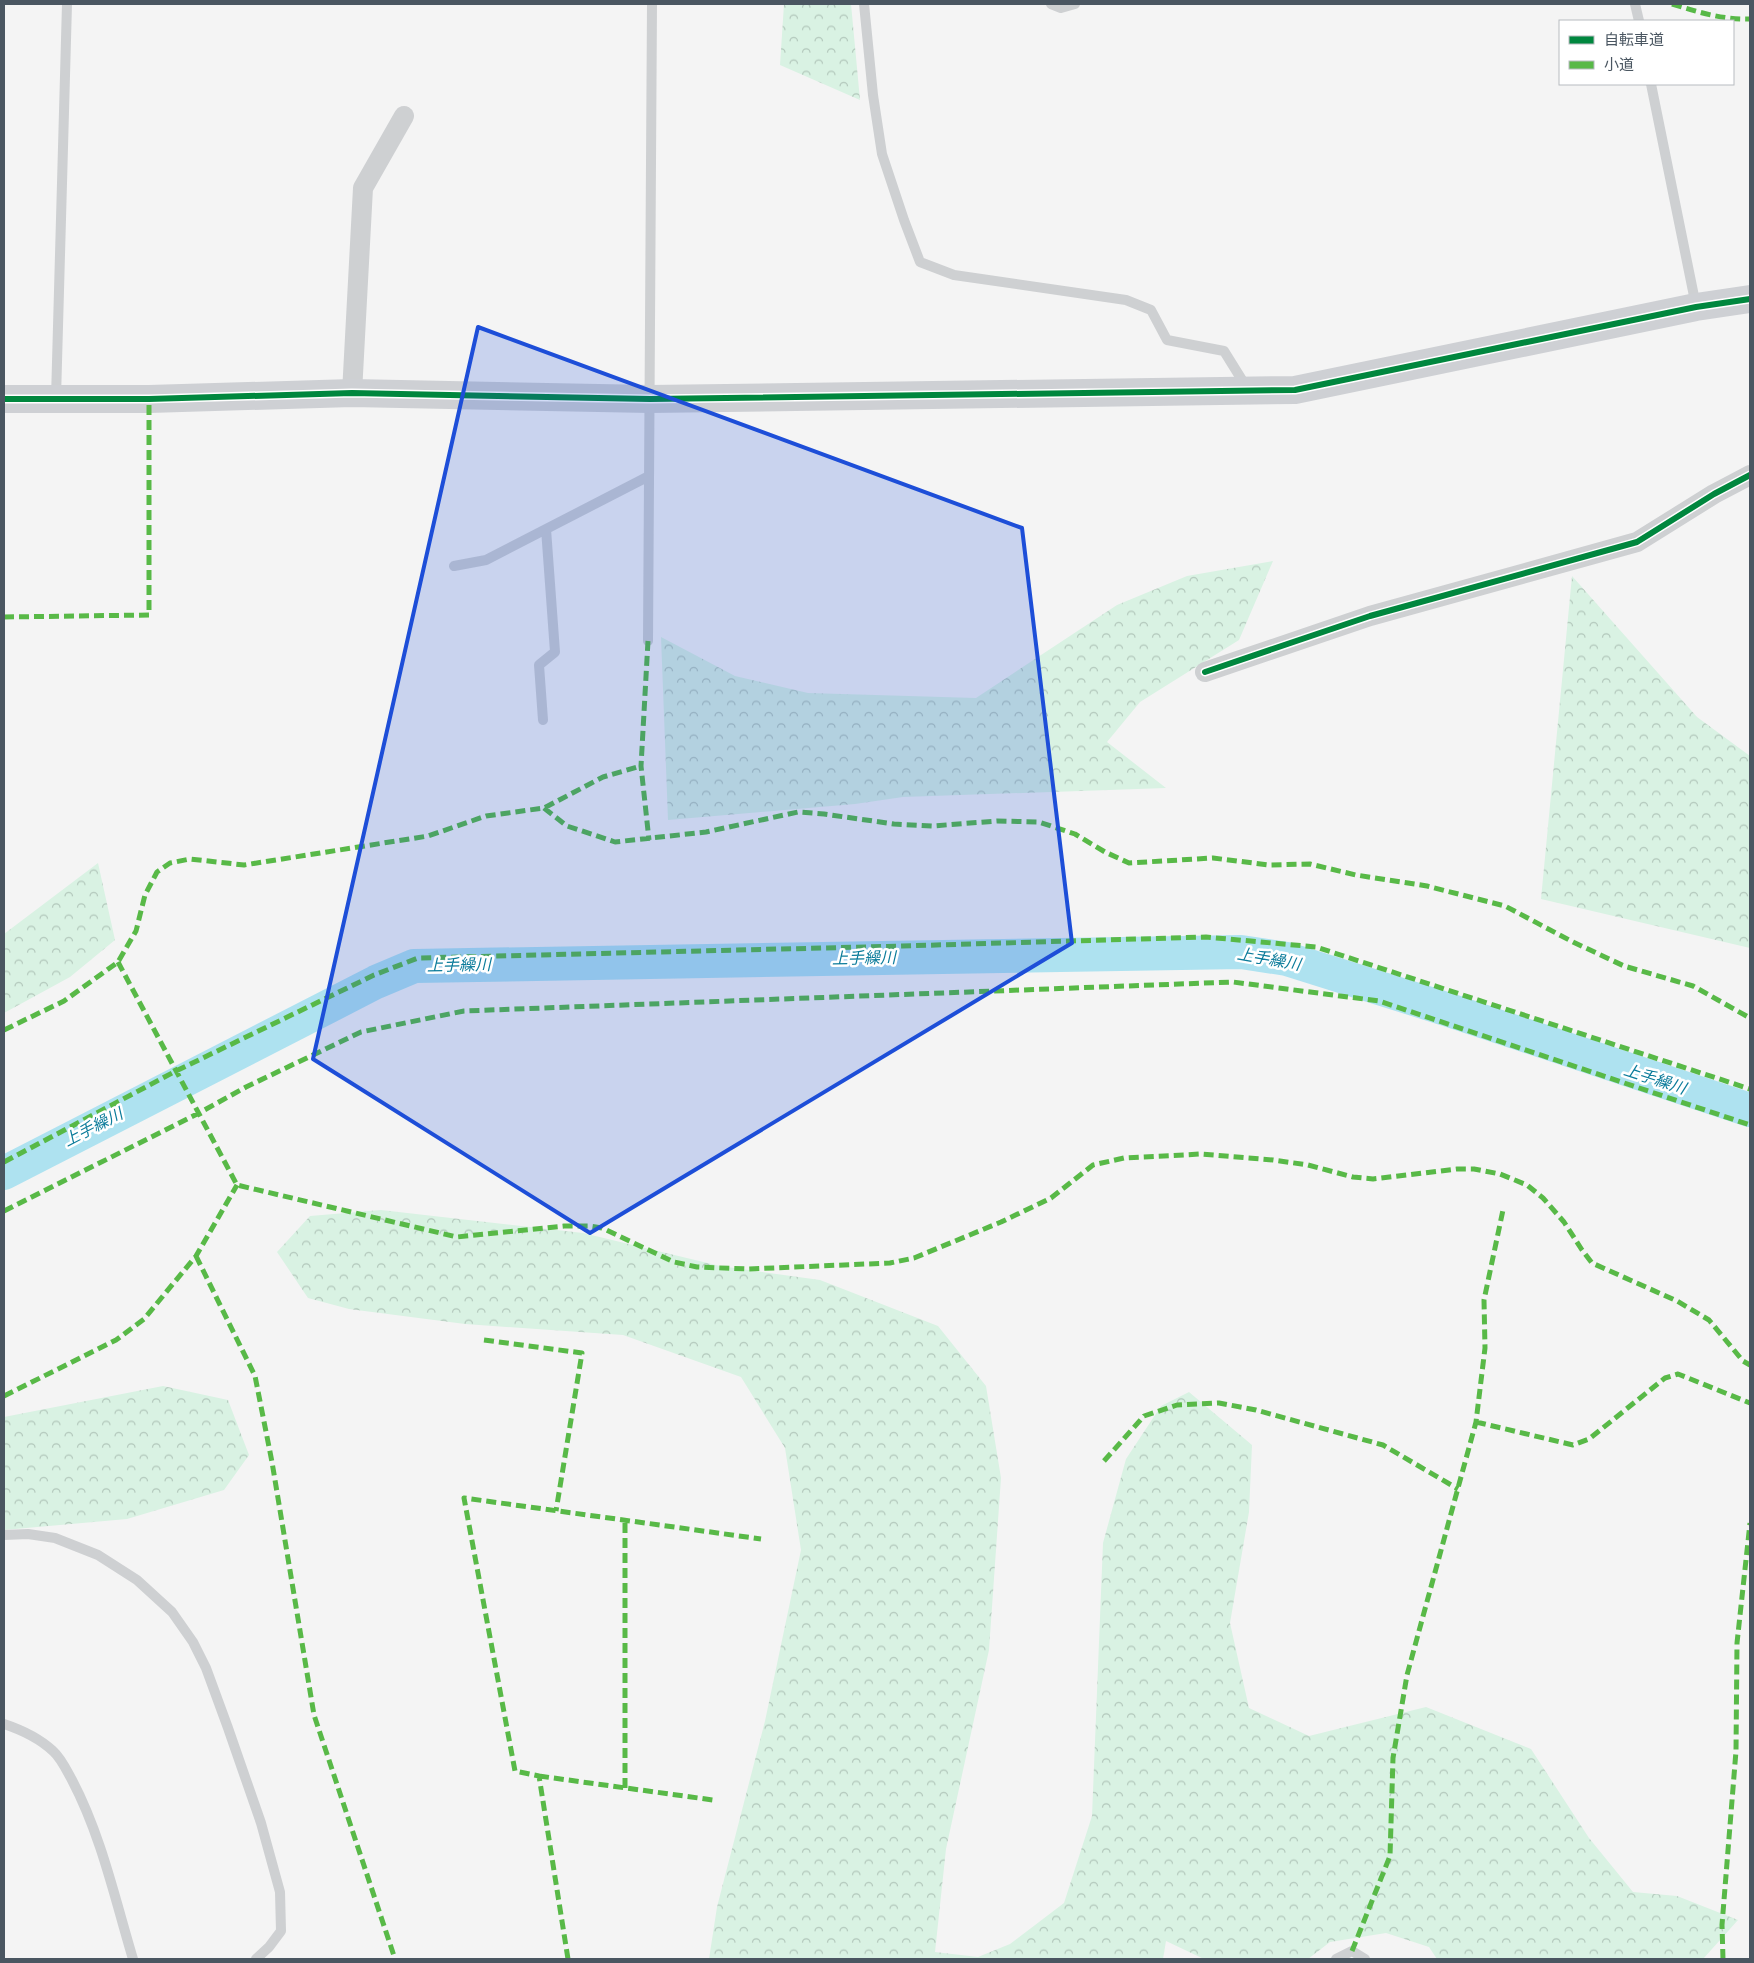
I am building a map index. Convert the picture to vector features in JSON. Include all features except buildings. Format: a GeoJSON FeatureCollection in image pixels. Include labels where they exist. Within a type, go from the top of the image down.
{"type":"FeatureCollection","features":[{"type":"Feature","properties":{"kind":"street"},"geometry":{"type":"LineString","coordinates":[[352,393],[363,188],[404,116]]}},
{"type":"Feature","properties":{"kind":"street"},"geometry":{"type":"LineString","coordinates":[[4,399],[149,399],[352,393],[650,400],[1295,390],[1696,308],[1750,299]]}},
{"type":"Feature","properties":{"kind":"street"},"geometry":{"type":"LineString","coordinates":[[1205,672],[1370,616],[1637,542],[1714,494],[1750,476]]}},
{"type":"Feature","properties":{"kind":"lane"},"geometry":{"type":"LineString","coordinates":[[56,399],[67,4]]}},
{"type":"Feature","properties":{"kind":"lane"},"geometry":{"type":"LineString","coordinates":[[648,641],[652,4]]}},
{"type":"Feature","properties":{"kind":"lane"},"geometry":{"type":"LineString","coordinates":[[864,4],[873,96],[882,154],[920,262],[954,275],[1126,300],[1151,310],[1167,340],[1224,351],[1248,390]]}},
{"type":"Feature","properties":{"kind":"lane"},"geometry":{"type":"LineString","coordinates":[[1050,4],[1061,8],[1075,4]]}},
{"type":"Feature","properties":{"kind":"lane"},"geometry":{"type":"LineString","coordinates":[[1635,4],[1639,20]]}},
{"type":"Feature","properties":{"kind":"lane"},"geometry":{"type":"LineString","coordinates":[[1651,85],[1696,308]]}},
{"type":"Feature","properties":{"kind":"lane"},"geometry":{"type":"LineString","coordinates":[[454,566],[486,560],[649,476]]}},
{"type":"Feature","properties":{"kind":"lane"},"geometry":{"type":"LineString","coordinates":[[543,720],[539,664],[555,652],[546,529]]}},
{"type":"Feature","properties":{"kind":"lane"},"geometry":{"type":"LineString","coordinates":[[4,1536],[28,1534],[55,1538],[98,1555],[138,1580],[172,1612],[193,1642],[206,1668],[237,1754],[261,1823],[280,1892],[281,1931],[270,1947],[256,1959]]}},
{"type":"Feature","properties":{"kind":"lane"},"geometry":{"type":"LineString","coordinates":[[4,1724],[24,1731],[54,1752],[68,1774],[85,1806],[115,1897],[132,1959]]}},
{"type":"Feature","properties":{"kind":"lane"},"geometry":{"type":"LineString","coordinates":[[1336,1959],[1352,1950],[1365,1959]]}},
{"type":"Feature","properties":{"kind":"highlighted area"},"geometry":{"type":"Polygon","coordinates":[[[478,327],[1022,528],[1072,943],[590,1233],[313,1059],[478,327]]]}},
{"type":"Feature","properties":{"kind":"green space"},"geometry":{"type":"Polygon","coordinates":[[[784,4],[851,4],[860,100],[780,65],[784,4]]]}},
{"type":"Feature","properties":{"kind":"green space"},"geometry":{"type":"Polygon","coordinates":[[[1273,561],[1239,640],[1140,702],[1107,742],[1166,788],[903,797],[855,804],[668,820],[661,637],[735,676],[808,693],[976,698],[1117,605],[1187,576],[1273,561]]]}},
{"type":"Feature","properties":{"kind":"green space"},"geometry":{"type":"Polygon","coordinates":[[[1572,576],[1697,717],[1750,756],[1750,948],[1541,899],[1572,576]]]}},
{"type":"Feature","properties":{"kind":"green space"},"geometry":{"type":"Polygon","coordinates":[[[98,863],[115,940],[70,977],[4,1013],[4,934],[98,863]]]}},
{"type":"Feature","properties":{"kind":"green space"},"geometry":{"type":"Polygon","coordinates":[[[381,1210],[583,1233],[720,1266],[820,1280],[938,1326],[986,1386],[1001,1478],[989,1650],[946,1849],[935,1952],[978,1957],[1010,1944],[1064,1903],[1092,1816],[1103,1543],[1126,1459],[1161,1406],[1189,1392],[1252,1445],[1249,1512],[1230,1623],[1249,1708],[1309,1736],[1426,1707],[1531,1749],[1589,1838],[1633,1892],[1677,1896],[1738,1920],[1703,1959],[1437,1959],[1429,1947],[1386,1933],[1330,1942],[1308,1959],[1204,1959],[1166,1941],[1163,1959],[709,1959],[717,1907],[765,1721],[801,1550],[785,1448],[741,1377],[623,1335],[465,1324],[349,1309],[308,1298],[277,1252],[310,1216],[381,1210]]]}},
{"type":"Feature","properties":{"kind":"green space"},"geometry":{"type":"Polygon","coordinates":[[[163,1386],[228,1400],[249,1455],[224,1490],[127,1519],[4,1530],[4,1417],[163,1386]]]}},
{"type":"Feature","properties":{"kind":"waterway","name":"上手繰川"},"geometry":{"type":"LineString","coordinates":[[4,1173],[376,982],[414,966],[1241,952],[1287,959],[1449,1010],[1750,1110]]}},
{"type":"Feature","properties":{"kind":"marked path"},"geometry":{"type":"LineString","coordinates":[[1672,4],[1720,17],[1750,19]]}},
{"type":"Feature","properties":{"kind":"marked path"},"geometry":{"type":"LineString","coordinates":[[4,617],[149,615],[149,399]]}},
{"type":"Feature","properties":{"kind":"marked path"},"geometry":{"type":"LineString","coordinates":[[648,641],[641,766],[649,840]]}},
{"type":"Feature","properties":{"kind":"marked path"},"geometry":{"type":"LineString","coordinates":[[4,1030],[64,1001],[118,962],[136,931],[145,895],[157,872],[170,863],[190,859],[244,865],[428,836],[486,816],[544,808],[603,777],[641,766]]}},
{"type":"Feature","properties":{"kind":"marked path"},"geometry":{"type":"LineString","coordinates":[[544,808],[567,826],[615,842],[706,832],[798,812],[894,824],[932,826],[997,821],[1039,822],[1075,834],[1105,852],[1129,863],[1213,858],[1269,865],[1310,864],[1356,875],[1427,886],[1505,906],[1573,942],[1624,966],[1693,986],[1750,1018]]}},
{"type":"Feature","properties":{"kind":"marked path"},"geometry":{"type":"LineString","coordinates":[[4,1162],[176,1071],[374,975],[418,958],[1206,937],[1316,947],[1750,1089]]}},
{"type":"Feature","properties":{"kind":"marked path"},"geometry":{"type":"LineString","coordinates":[[118,962],[237,1185],[457,1237],[564,1226],[602,1228],[674,1262],[697,1267],[748,1269],[890,1263],[914,1258],[1001,1222],[1051,1198],[1093,1165],[1124,1158],[1201,1154],[1273,1160],[1308,1165],[1353,1177],[1373,1179],[1457,1169],[1474,1169],[1500,1174],[1527,1185],[1543,1198],[1564,1222],[1592,1263],[1677,1301],[1709,1320],[1743,1361],[1750,1365]]}},
{"type":"Feature","properties":{"kind":"marked path"},"geometry":{"type":"LineString","coordinates":[[4,1211],[199,1113],[246,1087],[361,1032],[464,1011],[1233,982],[1379,1001],[1750,1125]]}},
{"type":"Feature","properties":{"kind":"marked path"},"geometry":{"type":"LineString","coordinates":[[4,1396],[116,1340],[144,1319],[196,1256],[237,1185]]}},
{"type":"Feature","properties":{"kind":"marked path"},"geometry":{"type":"LineString","coordinates":[[1352,1951],[1390,1856],[1393,1758],[1407,1675],[1476,1422],[1485,1348],[1484,1300],[1503,1210]]}},
{"type":"Feature","properties":{"kind":"marked path"},"geometry":{"type":"LineString","coordinates":[[196,1256],[255,1376],[272,1462],[314,1715],[395,1959]]}},
{"type":"Feature","properties":{"kind":"marked path"},"geometry":{"type":"LineString","coordinates":[[484,1340],[582,1353],[556,1511]]}},
{"type":"Feature","properties":{"kind":"marked path"},"geometry":{"type":"LineString","coordinates":[[1476,1422],[1573,1445],[1589,1439],[1665,1378],[1678,1374],[1750,1403]]}},
{"type":"Feature","properties":{"kind":"marked path"},"geometry":{"type":"LineString","coordinates":[[1104,1461],[1144,1416],[1177,1405],[1219,1403],[1256,1410],[1383,1445],[1458,1489]]}},
{"type":"Feature","properties":{"kind":"marked path"},"geometry":{"type":"LineString","coordinates":[[568,1959],[539,1776],[515,1771],[464,1498],[761,1539]]}},
{"type":"Feature","properties":{"kind":"marked path"},"geometry":{"type":"LineString","coordinates":[[625,1520],[625,1788]]}},
{"type":"Feature","properties":{"kind":"marked path"},"geometry":{"type":"LineString","coordinates":[[1723,1959],[1722,1925],[1736,1751],[1737,1643],[1750,1523]]}},
{"type":"Feature","properties":{"kind":"marked path"},"geometry":{"type":"LineString","coordinates":[[539,1776],[713,1800]]}},
{"type":"Feature","properties":{"kind":"cycle path"},"geometry":{"type":"LineString","coordinates":[[4,399],[149,399],[352,393],[650,399],[1295,390],[1696,307],[1750,299]]}},
{"type":"Feature","properties":{"kind":"cycle path"},"geometry":{"type":"LineString","coordinates":[[1205,672],[1370,616],[1637,542],[1714,494],[1750,475]]}}]}
